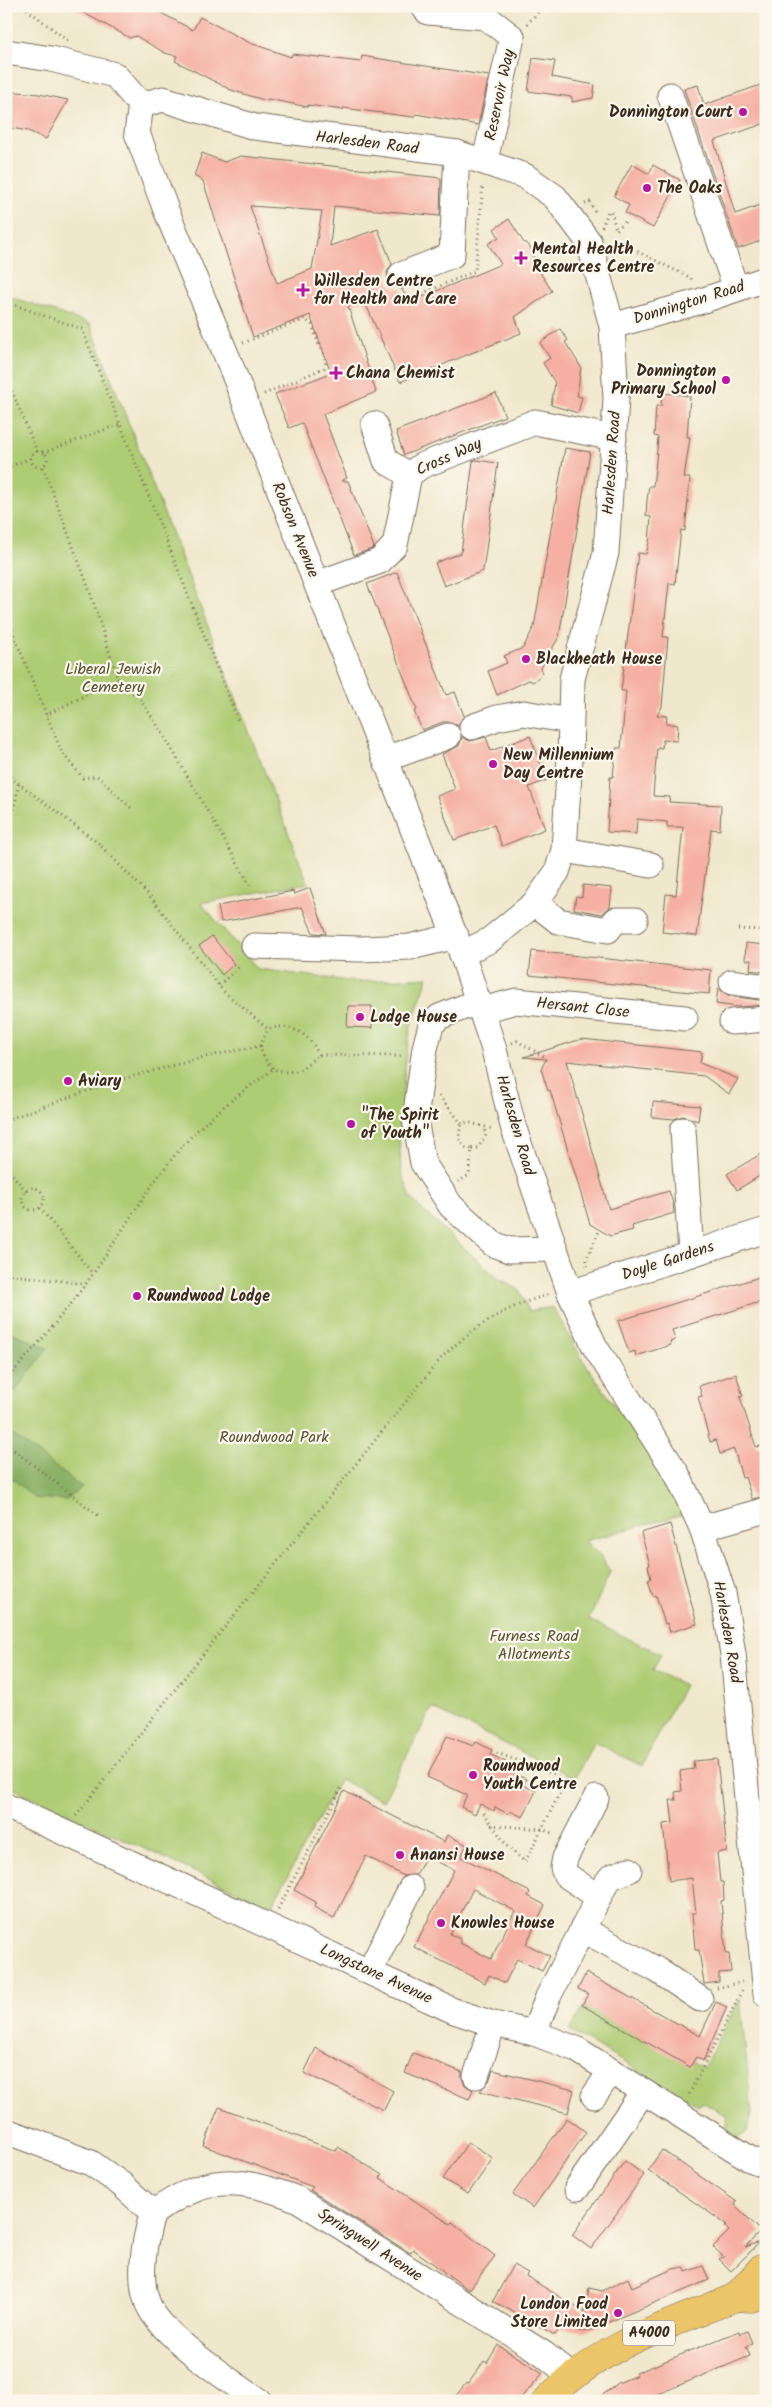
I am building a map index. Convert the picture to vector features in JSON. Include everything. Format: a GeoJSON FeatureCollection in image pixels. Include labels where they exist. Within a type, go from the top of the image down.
{"type":"FeatureCollection","features":[{"type":"Feature","properties":{"kind":"main road","name":"A4000"},"geometry":{"type":"LineString","coordinates":[[546,2401],[571,2376],[618,2346],[736,2297],[764,2276]]}},
{"type":"Feature","properties":{"kind":"street","name":"Reservoir Way"},"geometry":{"type":"LineString","coordinates":[[423,6],[428,12],[486,17],[512,37],[486,161]]}},
{"type":"Feature","properties":{"kind":"street"},"geometry":{"type":"LineString","coordinates":[[6,52],[51,59],[114,75],[141,105]]}},
{"type":"Feature","properties":{"kind":"street"},"geometry":{"type":"LineString","coordinates":[[670,95],[736,289]]}},
{"type":"Feature","properties":{"kind":"street","name":"Harlesden Road"},"geometry":{"type":"LineString","coordinates":[[141,105],[163,99],[255,127],[326,138],[457,153],[486,161],[525,176],[555,198],[592,248],[612,326],[616,400],[606,553],[576,656],[572,679],[564,850],[557,872],[535,903],[490,940],[459,945],[480,1005],[514,1126],[570,1293],[595,1347],[676,1474],[702,1528],[723,1593],[758,1840],[754,1991]]}},
{"type":"Feature","properties":{"kind":"street","name":"Robson Avenue"},"geometry":{"type":"LineString","coordinates":[[141,105],[137,133],[459,945]]}},
{"type":"Feature","properties":{"kind":"street"},"geometry":{"type":"LineString","coordinates":[[401,275],[452,255],[457,153]]}},
{"type":"Feature","properties":{"kind":"street","name":"Donnington Road"},"geometry":{"type":"LineString","coordinates":[[612,326],[766,279]]}},
{"type":"Feature","properties":{"kind":"street","name":"Cross Way"},"geometry":{"type":"LineString","coordinates":[[317,584],[380,561],[395,545],[409,475],[421,466],[535,422],[614,438]]}},
{"type":"Feature","properties":{"kind":"street"},"geometry":{"type":"LineString","coordinates":[[374,424],[386,461],[409,475]]}},
{"type":"Feature","properties":{"kind":"street"},"geometry":{"type":"LineString","coordinates":[[472,727],[496,718],[524,713],[570,721]]}},
{"type":"Feature","properties":{"kind":"street"},"geometry":{"type":"LineString","coordinates":[[386,759],[448,736]]}},
{"type":"Feature","properties":{"kind":"street"},"geometry":{"type":"LineString","coordinates":[[564,850],[651,865]]}},
{"type":"Feature","properties":{"kind":"street"},"geometry":{"type":"LineString","coordinates":[[535,903],[558,922],[608,930],[616,920],[636,920]]}},
{"type":"Feature","properties":{"kind":"street"},"geometry":{"type":"LineString","coordinates":[[247,955],[459,945]]}},
{"type":"Feature","properties":{"kind":"street"},"geometry":{"type":"LineString","coordinates":[[732,982],[766,987]]}},
{"type":"Feature","properties":{"kind":"street","name":"Hersant Close"},"geometry":{"type":"LineString","coordinates":[[480,1005],[516,1001],[685,1018]]}},
{"type":"Feature","properties":{"kind":"street"},"geometry":{"type":"LineString","coordinates":[[480,1005],[434,1020],[428,1035],[415,1119],[423,1163],[452,1206],[493,1244],[509,1250],[554,1249]]}},
{"type":"Feature","properties":{"kind":"street"},"geometry":{"type":"LineString","coordinates":[[732,1022],[766,1019]]}},
{"type":"Feature","properties":{"kind":"street"},"geometry":{"type":"LineString","coordinates":[[683,1130],[691,1254]]}},
{"type":"Feature","properties":{"kind":"street","name":"Doyle Gardens"},"geometry":{"type":"LineString","coordinates":[[570,1293],[766,1230]]}},
{"type":"Feature","properties":{"kind":"street"},"geometry":{"type":"LineString","coordinates":[[702,1528],[766,1510]]}},
{"type":"Feature","properties":{"kind":"street"},"geometry":{"type":"LineString","coordinates":[[596,1798],[565,1858],[563,1868],[566,1875],[598,1896]]}},
{"type":"Feature","properties":{"kind":"street","name":"Longstone Avenue"},"geometry":{"type":"LineString","coordinates":[[6,1806],[270,1925],[454,2011],[493,2024],[534,2033],[576,2049],[750,2159],[766,2165]]}},
{"type":"Feature","properties":{"kind":"street"},"geometry":{"type":"LineString","coordinates":[[534,2033],[548,1997],[598,1896],[611,1877],[629,1870]]}},
{"type":"Feature","properties":{"kind":"street"},"geometry":{"type":"LineString","coordinates":[[370,1971],[411,1888]]}},
{"type":"Feature","properties":{"kind":"street"},"geometry":{"type":"LineString","coordinates":[[582,1929],[657,1970],[700,1999]]}},
{"type":"Feature","properties":{"kind":"street"},"geometry":{"type":"LineString","coordinates":[[476,2076],[493,2024]]}},
{"type":"Feature","properties":{"kind":"street"},"geometry":{"type":"LineString","coordinates":[[594,2096],[611,2071]]}},
{"type":"Feature","properties":{"kind":"street"},"geometry":{"type":"LineString","coordinates":[[577,2188],[644,2092]]}},
{"type":"Feature","properties":{"kind":"street"},"geometry":{"type":"LineString","coordinates":[[6,2131],[91,2163],[121,2184],[153,2213],[145,2237],[143,2265],[144,2282],[150,2309],[163,2326],[198,2356],[259,2401]]}},
{"type":"Feature","properties":{"kind":"street"},"geometry":{"type":"LineString","coordinates":[[738,2150],[766,2150]]}},
{"type":"Feature","properties":{"kind":"street","name":"Springwell Avenue"},"geometry":{"type":"LineString","coordinates":[[153,2213],[177,2196],[202,2186],[230,2182],[268,2188],[297,2199],[544,2354],[571,2376]]}},
{"type":"Feature","properties":{"kind":"path"},"geometry":{"type":"LineString","coordinates":[[23,6],[72,44]]}},
{"type":"Feature","properties":{"kind":"path"},"geometry":{"type":"LineString","coordinates":[[522,28],[544,6]]}},
{"type":"Feature","properties":{"kind":"path"},"geometry":{"type":"LineString","coordinates":[[577,207],[590,202],[599,226],[602,227],[608,212],[611,211],[616,230]]}},
{"type":"Feature","properties":{"kind":"path"},"geometry":{"type":"LineString","coordinates":[[609,233],[625,222]]}},
{"type":"Feature","properties":{"kind":"path"},"geometry":{"type":"LineString","coordinates":[[609,244],[618,242],[691,278],[694,288]]}},
{"type":"Feature","properties":{"kind":"path"},"geometry":{"type":"LineString","coordinates":[[6,302],[82,328],[238,720]]}},
{"type":"Feature","properties":{"kind":"path"},"geometry":{"type":"LineString","coordinates":[[238,345],[305,319],[312,325],[320,344],[326,361],[321,371],[259,396]]}},
{"type":"Feature","properties":{"kind":"path"},"geometry":{"type":"LineString","coordinates":[[6,377],[36,452]]}},
{"type":"Feature","properties":{"kind":"path"},"geometry":{"type":"LineString","coordinates":[[36,452],[44,453],[120,424]]}},
{"type":"Feature","properties":{"kind":"path"},"geometry":{"type":"LineString","coordinates":[[6,468],[32,458],[36,452]]}},
{"type":"Feature","properties":{"kind":"path"},"geometry":{"type":"LineString","coordinates":[[44,453],[47,459],[43,467],[88,586],[118,679],[139,698],[162,732],[250,885]]}},
{"type":"Feature","properties":{"kind":"path"},"geometry":{"type":"LineString","coordinates":[[32,458],[34,465],[43,467]]}},
{"type":"Feature","properties":{"kind":"path"},"geometry":{"type":"LineString","coordinates":[[6,616],[62,753],[83,778],[97,776],[132,808]]}},
{"type":"Feature","properties":{"kind":"path"},"geometry":{"type":"LineString","coordinates":[[46,715],[118,679]]}},
{"type":"Feature","properties":{"kind":"path"},"geometry":{"type":"LineString","coordinates":[[6,774],[98,842],[150,896],[219,985],[268,1029]]}},
{"type":"Feature","properties":{"kind":"path"},"geometry":{"type":"LineString","coordinates":[[6,849],[19,783]]}},
{"type":"Feature","properties":{"kind":"path"},"geometry":{"type":"LineString","coordinates":[[738,929],[766,930]]}},
{"type":"Feature","properties":{"kind":"path"},"geometry":{"type":"LineString","coordinates":[[219,985],[247,955]]}},
{"type":"Feature","properties":{"kind":"path"},"geometry":{"type":"LineString","coordinates":[[320,1055],[315,1044],[306,1035],[292,1028],[277,1026],[268,1029],[260,1046],[264,1058],[273,1069],[285,1072],[298,1071],[320,1055],[423,1058]]}},
{"type":"Feature","properties":{"kind":"path"},"geometry":{"type":"LineString","coordinates":[[511,1043],[517,1041],[547,1058]]}},
{"type":"Feature","properties":{"kind":"path"},"geometry":{"type":"LineString","coordinates":[[6,1120],[112,1082],[204,1057],[260,1046]]}},
{"type":"Feature","properties":{"kind":"path"},"geometry":{"type":"LineString","coordinates":[[6,1380],[64,1314],[93,1274],[152,1184],[181,1147],[210,1118],[273,1069]]}},
{"type":"Feature","properties":{"kind":"path"},"geometry":{"type":"LineString","coordinates":[[420,1085],[436,1093],[462,1124]]}},
{"type":"Feature","properties":{"kind":"path"},"geometry":{"type":"LineString","coordinates":[[462,1124],[474,1124],[492,1129]]}},
{"type":"Feature","properties":{"kind":"path"},"geometry":{"type":"LineString","coordinates":[[462,1124],[458,1134],[464,1148],[478,1148],[486,1135],[484,1128]]}},
{"type":"Feature","properties":{"kind":"path"},"geometry":{"type":"LineString","coordinates":[[442,1193],[469,1175],[472,1149]]}},
{"type":"Feature","properties":{"kind":"path"},"geometry":{"type":"LineString","coordinates":[[6,1167],[26,1191]]}},
{"type":"Feature","properties":{"kind":"path"},"geometry":{"type":"LineString","coordinates":[[37,1188],[42,1193],[44,1200],[40,1208],[31,1210],[25,1207],[22,1197],[26,1191],[37,1188]]}},
{"type":"Feature","properties":{"kind":"path"},"geometry":{"type":"LineString","coordinates":[[40,1208],[93,1274]]}},
{"type":"Feature","properties":{"kind":"path"},"geometry":{"type":"LineString","coordinates":[[588,1266],[587,1258],[600,1230]]}},
{"type":"Feature","properties":{"kind":"path"},"geometry":{"type":"LineString","coordinates":[[6,1274],[86,1284]]}},
{"type":"Feature","properties":{"kind":"path"},"geometry":{"type":"LineString","coordinates":[[67,1834],[75,1818],[180,1683],[442,1357],[468,1333],[500,1312],[552,1293],[570,1293]]}},
{"type":"Feature","properties":{"kind":"path"},"geometry":{"type":"LineString","coordinates":[[6,1444],[99,1516]]}},
{"type":"Feature","properties":{"kind":"path"},"geometry":{"type":"LineString","coordinates":[[484,1813],[507,1846],[525,1862],[563,1787],[557,1776],[494,1752]]}},
{"type":"Feature","properties":{"kind":"path"},"geometry":{"type":"LineString","coordinates":[[270,1925],[342,1787]]}},
{"type":"Feature","properties":{"kind":"path"},"geometry":{"type":"LineString","coordinates":[[491,1825],[542,1829],[554,1834]]}},
{"type":"Feature","properties":{"kind":"path"},"geometry":{"type":"LineString","coordinates":[[689,2094],[754,1991]]}},
{"type":"Feature","properties":{"kind":"green space","name":"Roundwood Park"},"geometry":{"type":"Polygon","coordinates":[[[6,295],[90,324],[308,883],[201,903],[258,969],[356,982],[428,977],[411,1026],[406,1056],[399,1136],[401,1171],[411,1198],[496,1277],[519,1290],[529,1311],[553,1307],[582,1359],[650,1456],[684,1514],[585,1541],[602,1558],[610,1572],[589,1620],[661,1654],[653,1670],[684,1685],[642,1766],[594,1742],[575,1778],[432,1708],[383,1801],[340,1779],[271,1907],[6,1785],[6,295]]]}},
{"type":"Feature","properties":{"kind":"green space"},"geometry":{"type":"Polygon","coordinates":[[[6,1330],[48,1348],[6,1403],[6,1330]]]}},
{"type":"Feature","properties":{"kind":"green space"},"geometry":{"type":"Polygon","coordinates":[[[6,1430],[82,1487],[66,1500],[35,1498],[6,1473],[6,1430]]]}},
{"type":"Feature","properties":{"kind":"green space"},"geometry":{"type":"Polygon","coordinates":[[[587,1999],[703,2068],[740,1999],[752,2114],[747,2132],[738,2139],[727,2133],[727,2116],[702,2102],[699,2106],[570,2031],[587,1999]]]}},
{"type":"Feature","properties":{"kind":"building"},"geometry":{"type":"Polygon","coordinates":[[[71,6],[148,6],[193,30],[200,17],[250,43],[291,57],[292,54],[361,62],[362,56],[489,76],[478,125],[416,114],[413,117],[343,108],[343,110],[308,105],[308,107],[268,99],[267,101],[231,90],[175,61],[177,56],[165,53],[136,36],[130,38],[71,6]]]}},
{"type":"Feature","properties":{"kind":"building"},"geometry":{"type":"Polygon","coordinates":[[[533,58],[555,61],[552,77],[595,85],[593,98],[572,102],[572,97],[528,91],[533,58]]]}},
{"type":"Feature","properties":{"kind":"building"},"geometry":{"type":"Polygon","coordinates":[[[766,83],[766,123],[714,141],[735,214],[766,203],[766,239],[738,249],[684,89],[698,85],[704,105],[766,83]]]}},
{"type":"Feature","properties":{"kind":"building"},"geometry":{"type":"Polygon","coordinates":[[[6,91],[39,94],[68,100],[46,139],[28,131],[11,128],[13,121],[6,121],[6,91]]]}},
{"type":"Feature","properties":{"kind":"building","name":"Willesden Centre for Health and Care"},"geometry":{"type":"Polygon","coordinates":[[[202,153],[224,162],[241,156],[441,178],[440,216],[334,206],[330,246],[378,229],[392,264],[387,272],[388,281],[392,286],[402,289],[408,303],[501,264],[488,244],[499,237],[494,229],[509,219],[524,243],[527,243],[534,253],[532,255],[536,260],[534,263],[552,291],[515,317],[521,333],[400,382],[364,300],[348,306],[376,392],[323,414],[347,478],[341,481],[348,481],[374,547],[372,549],[354,555],[302,423],[289,428],[275,394],[331,373],[310,315],[253,337],[203,181],[194,176],[202,153]],[[250,206],[277,283],[312,269],[322,211],[250,206]]]}},
{"type":"Feature","properties":{"kind":"building","name":"The Oaks"},"geometry":{"type":"Polygon","coordinates":[[[632,164],[649,174],[653,165],[680,180],[653,228],[625,213],[629,205],[614,196],[632,164]]]}},
{"type":"Feature","properties":{"kind":"building"},"geometry":{"type":"Polygon","coordinates":[[[560,329],[568,340],[565,342],[581,367],[577,396],[582,397],[578,413],[551,405],[555,383],[543,363],[550,358],[540,343],[560,329]]]}},
{"type":"Feature","properties":{"kind":"building"},"geometry":{"type":"Polygon","coordinates":[[[496,393],[505,416],[404,455],[396,431],[496,393]]]}},
{"type":"Feature","properties":{"kind":"building"},"geometry":{"type":"Polygon","coordinates":[[[662,393],[690,396],[687,437],[690,437],[684,478],[690,478],[685,531],[681,530],[675,584],[669,583],[663,637],[668,637],[662,707],[657,715],[667,716],[666,723],[678,725],[677,741],[663,740],[662,748],[657,747],[653,796],[670,797],[669,802],[721,805],[720,830],[711,829],[697,936],[662,932],[666,894],[676,895],[683,827],[667,827],[667,822],[637,819],[636,834],[607,832],[610,777],[613,777],[616,748],[621,748],[626,691],[621,691],[638,553],[646,554],[649,543],[651,517],[646,516],[647,500],[649,486],[653,486],[656,461],[658,437],[654,436],[656,406],[661,406],[662,393]]]}},
{"type":"Feature","properties":{"kind":"building"},"geometry":{"type":"Polygon","coordinates":[[[565,448],[590,452],[559,637],[541,668],[543,673],[533,682],[529,680],[497,695],[488,671],[507,663],[504,656],[523,648],[534,627],[565,448]]]}},
{"type":"Feature","properties":{"kind":"building"},"geometry":{"type":"Polygon","coordinates":[[[473,461],[498,463],[483,571],[444,586],[435,563],[461,553],[473,461]]]}},
{"type":"Feature","properties":{"kind":"building"},"geometry":{"type":"Polygon","coordinates":[[[397,572],[446,695],[455,692],[464,716],[458,726],[451,722],[443,722],[422,730],[414,711],[417,710],[367,584],[397,572]]]}},
{"type":"Feature","properties":{"kind":"building","name":"New Millennium Day Centre"},"geometry":{"type":"Polygon","coordinates":[[[530,736],[547,780],[529,787],[545,829],[502,846],[494,825],[454,840],[437,796],[455,789],[442,754],[459,746],[462,737],[470,741],[486,737],[491,751],[530,736]]]}},
{"type":"Feature","properties":{"kind":"building"},"geometry":{"type":"Polygon","coordinates":[[[583,885],[612,888],[610,907],[602,914],[574,909],[576,896],[582,897],[583,885]]]}},
{"type":"Feature","properties":{"kind":"building"},"geometry":{"type":"Polygon","coordinates":[[[310,888],[326,934],[313,933],[302,907],[221,922],[218,906],[293,891],[294,894],[310,888]]]}},
{"type":"Feature","properties":{"kind":"building"},"geometry":{"type":"Polygon","coordinates":[[[212,936],[234,964],[222,975],[199,946],[212,936]]]}},
{"type":"Feature","properties":{"kind":"building"},"geometry":{"type":"Polygon","coordinates":[[[746,943],[766,945],[766,972],[750,970],[751,960],[745,960],[746,943]]]}},
{"type":"Feature","properties":{"kind":"building"},"geometry":{"type":"Polygon","coordinates":[[[532,951],[711,970],[709,994],[529,975],[532,951]]]}},
{"type":"Feature","properties":{"kind":"building"},"geometry":{"type":"Polygon","coordinates":[[[718,988],[729,996],[766,1001],[766,1005],[738,1007],[716,1004],[718,988]]]}},
{"type":"Feature","properties":{"kind":"building","name":"Lodge House"},"geometry":{"type":"Polygon","coordinates":[[[348,1006],[372,1006],[372,1028],[347,1027],[348,1006]]]}},
{"type":"Feature","properties":{"kind":"building"},"geometry":{"type":"Polygon","coordinates":[[[582,1039],[702,1052],[700,1063],[738,1079],[729,1094],[704,1076],[567,1061],[609,1209],[669,1191],[673,1203],[674,1213],[632,1226],[633,1230],[610,1236],[590,1224],[550,1090],[548,1091],[541,1069],[546,1059],[524,1057],[582,1039]]]}},
{"type":"Feature","properties":{"kind":"building"},"geometry":{"type":"Polygon","coordinates":[[[653,1102],[700,1106],[698,1121],[683,1116],[674,1119],[652,1117],[653,1102]]]}},
{"type":"Feature","properties":{"kind":"building"},"geometry":{"type":"Polygon","coordinates":[[[766,1151],[766,1172],[737,1190],[727,1174],[766,1151]]]}},
{"type":"Feature","properties":{"kind":"building"},"geometry":{"type":"Polygon","coordinates":[[[766,1275],[766,1300],[672,1330],[675,1340],[670,1342],[671,1345],[636,1356],[635,1351],[629,1353],[618,1321],[766,1275]]]}},
{"type":"Feature","properties":{"kind":"building"},"geometry":{"type":"Polygon","coordinates":[[[736,1374],[743,1396],[740,1397],[756,1447],[762,1446],[766,1457],[766,1496],[752,1499],[745,1477],[742,1478],[734,1449],[720,1454],[716,1440],[710,1442],[698,1397],[702,1396],[699,1386],[736,1374]]]}},
{"type":"Feature","properties":{"kind":"building"},"geometry":{"type":"Polygon","coordinates":[[[670,1524],[697,1624],[670,1632],[667,1623],[665,1624],[656,1595],[653,1596],[648,1580],[651,1579],[648,1566],[650,1565],[641,1533],[670,1524]]]}},
{"type":"Feature","properties":{"kind":"building","name":"Roundwood Youth Centre"},"geometry":{"type":"Polygon","coordinates":[[[447,1736],[473,1746],[476,1742],[492,1750],[490,1754],[515,1767],[512,1773],[526,1779],[523,1785],[536,1791],[523,1817],[510,1811],[508,1814],[495,1807],[494,1811],[480,1804],[475,1814],[461,1807],[467,1795],[427,1777],[447,1736]]]}},
{"type":"Feature","properties":{"kind":"building"},"geometry":{"type":"Polygon","coordinates":[[[717,1759],[727,1851],[717,1853],[720,1882],[723,1882],[724,1900],[721,1901],[726,1954],[729,1954],[731,1972],[719,1973],[719,1982],[704,1984],[699,1950],[695,1950],[692,1913],[696,1913],[692,1878],[669,1881],[663,1824],[673,1823],[670,1800],[676,1800],[675,1792],[682,1791],[680,1771],[694,1769],[693,1761],[717,1759]]]}},
{"type":"Feature","properties":{"kind":"building"},"geometry":{"type":"Polygon","coordinates":[[[344,1791],[444,1842],[447,1835],[467,1845],[461,1857],[530,1892],[528,1896],[545,1905],[526,1944],[550,1956],[542,1971],[517,1959],[505,1983],[489,1975],[485,1983],[414,1947],[454,1870],[426,1856],[416,1875],[404,1876],[366,1856],[334,1918],[314,1907],[316,1902],[294,1890],[344,1791]],[[473,1889],[450,1934],[460,1939],[460,1943],[491,1959],[515,1911],[473,1889]]]}},
{"type":"Feature","properties":{"kind":"building"},"geometry":{"type":"Polygon","coordinates":[[[586,1973],[700,2036],[716,2002],[727,2007],[703,2061],[696,2057],[690,2067],[582,2005],[588,1994],[578,1989],[586,1973]]]}},
{"type":"Feature","properties":{"kind":"building"},"geometry":{"type":"Polygon","coordinates":[[[316,2048],[393,2091],[384,2110],[304,2073],[316,2048]]]}},
{"type":"Feature","properties":{"kind":"building"},"geometry":{"type":"Polygon","coordinates":[[[413,2053],[462,2072],[465,2085],[473,2090],[469,2099],[405,2073],[413,2053]]]}},
{"type":"Feature","properties":{"kind":"building"},"geometry":{"type":"Polygon","coordinates":[[[493,2070],[574,2090],[568,2113],[480,2091],[489,2081],[493,2070]]]}},
{"type":"Feature","properties":{"kind":"building"},"geometry":{"type":"Polygon","coordinates":[[[219,2107],[336,2151],[338,2147],[382,2175],[380,2178],[450,2224],[452,2222],[495,2256],[469,2290],[413,2249],[410,2253],[310,2190],[313,2187],[204,2146],[219,2107]]]}},
{"type":"Feature","properties":{"kind":"building"},"geometry":{"type":"Polygon","coordinates":[[[567,2118],[586,2132],[533,2208],[513,2194],[567,2118]]]}},
{"type":"Feature","properties":{"kind":"building"},"geometry":{"type":"Polygon","coordinates":[[[468,2142],[493,2158],[468,2194],[443,2179],[468,2142]]]}},
{"type":"Feature","properties":{"kind":"building"},"geometry":{"type":"Polygon","coordinates":[[[662,2150],[737,2202],[735,2205],[761,2231],[745,2247],[760,2242],[731,2271],[719,2259],[724,2257],[713,2247],[729,2231],[725,2227],[727,2225],[648,2170],[662,2150]]]}},
{"type":"Feature","properties":{"kind":"building"},"geometry":{"type":"Polygon","coordinates":[[[625,2161],[644,2175],[591,2249],[572,2235],[625,2161]]]}},
{"type":"Feature","properties":{"kind":"building"},"geometry":{"type":"Polygon","coordinates":[[[513,2265],[528,2273],[526,2276],[584,2312],[589,2288],[602,2291],[628,2278],[632,2287],[673,2269],[684,2267],[686,2272],[703,2266],[709,2280],[585,2332],[560,2328],[555,2335],[493,2301],[513,2265]]]}},
{"type":"Feature","properties":{"kind":"building"},"geometry":{"type":"Polygon","coordinates":[[[739,2331],[740,2334],[747,2331],[752,2343],[746,2346],[750,2356],[641,2401],[595,2401],[618,2383],[637,2375],[636,2373],[739,2331]]]}},
{"type":"Feature","properties":{"kind":"building"},"geometry":{"type":"Polygon","coordinates":[[[498,2345],[543,2373],[518,2401],[452,2401],[466,2383],[468,2384],[484,2361],[487,2363],[498,2345]]]}},
{"type":"Feature","properties":{"kind":"place","name":"Donnington Court"},"geometry":{"type":"Point","coordinates":[743,112]}},
{"type":"Feature","properties":{"kind":"place","name":"The Oaks"},"geometry":{"type":"Point","coordinates":[647,188]}},
{"type":"Feature","properties":{"kind":"place","name":"Mental Health Resources Centre"},"geometry":{"type":"Point","coordinates":[521,258]}},
{"type":"Feature","properties":{"kind":"place","name":"Willesden Centre for Health and Care"},"geometry":{"type":"Point","coordinates":[303,290]}},
{"type":"Feature","properties":{"kind":"place","name":"Chana Chemist"},"geometry":{"type":"Point","coordinates":[336,373]}},
{"type":"Feature","properties":{"kind":"place","name":"Donnington Primary School"},"geometry":{"type":"Point","coordinates":[726,380]}},
{"type":"Feature","properties":{"kind":"place","name":"Blackheath House"},"geometry":{"type":"Point","coordinates":[526,659]}},
{"type":"Feature","properties":{"kind":"place","name":"New Millennium Day Centre"},"geometry":{"type":"Point","coordinates":[493,764]}},
{"type":"Feature","properties":{"kind":"place","name":"Lodge House"},"geometry":{"type":"Point","coordinates":[360,1017]}},
{"type":"Feature","properties":{"kind":"place","name":"Aviary"},"geometry":{"type":"Point","coordinates":[68,1081]}},
{"type":"Feature","properties":{"kind":"place","name":"\"The Spirit of Youth\""},"geometry":{"type":"Point","coordinates":[351,1124]}},
{"type":"Feature","properties":{"kind":"place","name":"Roundwood Lodge"},"geometry":{"type":"Point","coordinates":[137,1296]}},
{"type":"Feature","properties":{"kind":"place","name":"Roundwood Youth Centre"},"geometry":{"type":"Point","coordinates":[473,1775]}},
{"type":"Feature","properties":{"kind":"place","name":"Anansi House"},"geometry":{"type":"Point","coordinates":[400,1855]}},
{"type":"Feature","properties":{"kind":"place","name":"Knowles House"},"geometry":{"type":"Point","coordinates":[441,1923]}},
{"type":"Feature","properties":{"kind":"place","name":"London Food Store Limited"},"geometry":{"type":"Point","coordinates":[618,2313]}},
{"type":"Feature","properties":{"kind":"park label","name":"Liberal Jewish Cemetery"},"geometry":{"type":"Point","coordinates":[113,678]}},
{"type":"Feature","properties":{"kind":"park label","name":"Furness Road Allotments"},"geometry":{"type":"Point","coordinates":[534,1645]}}]}
